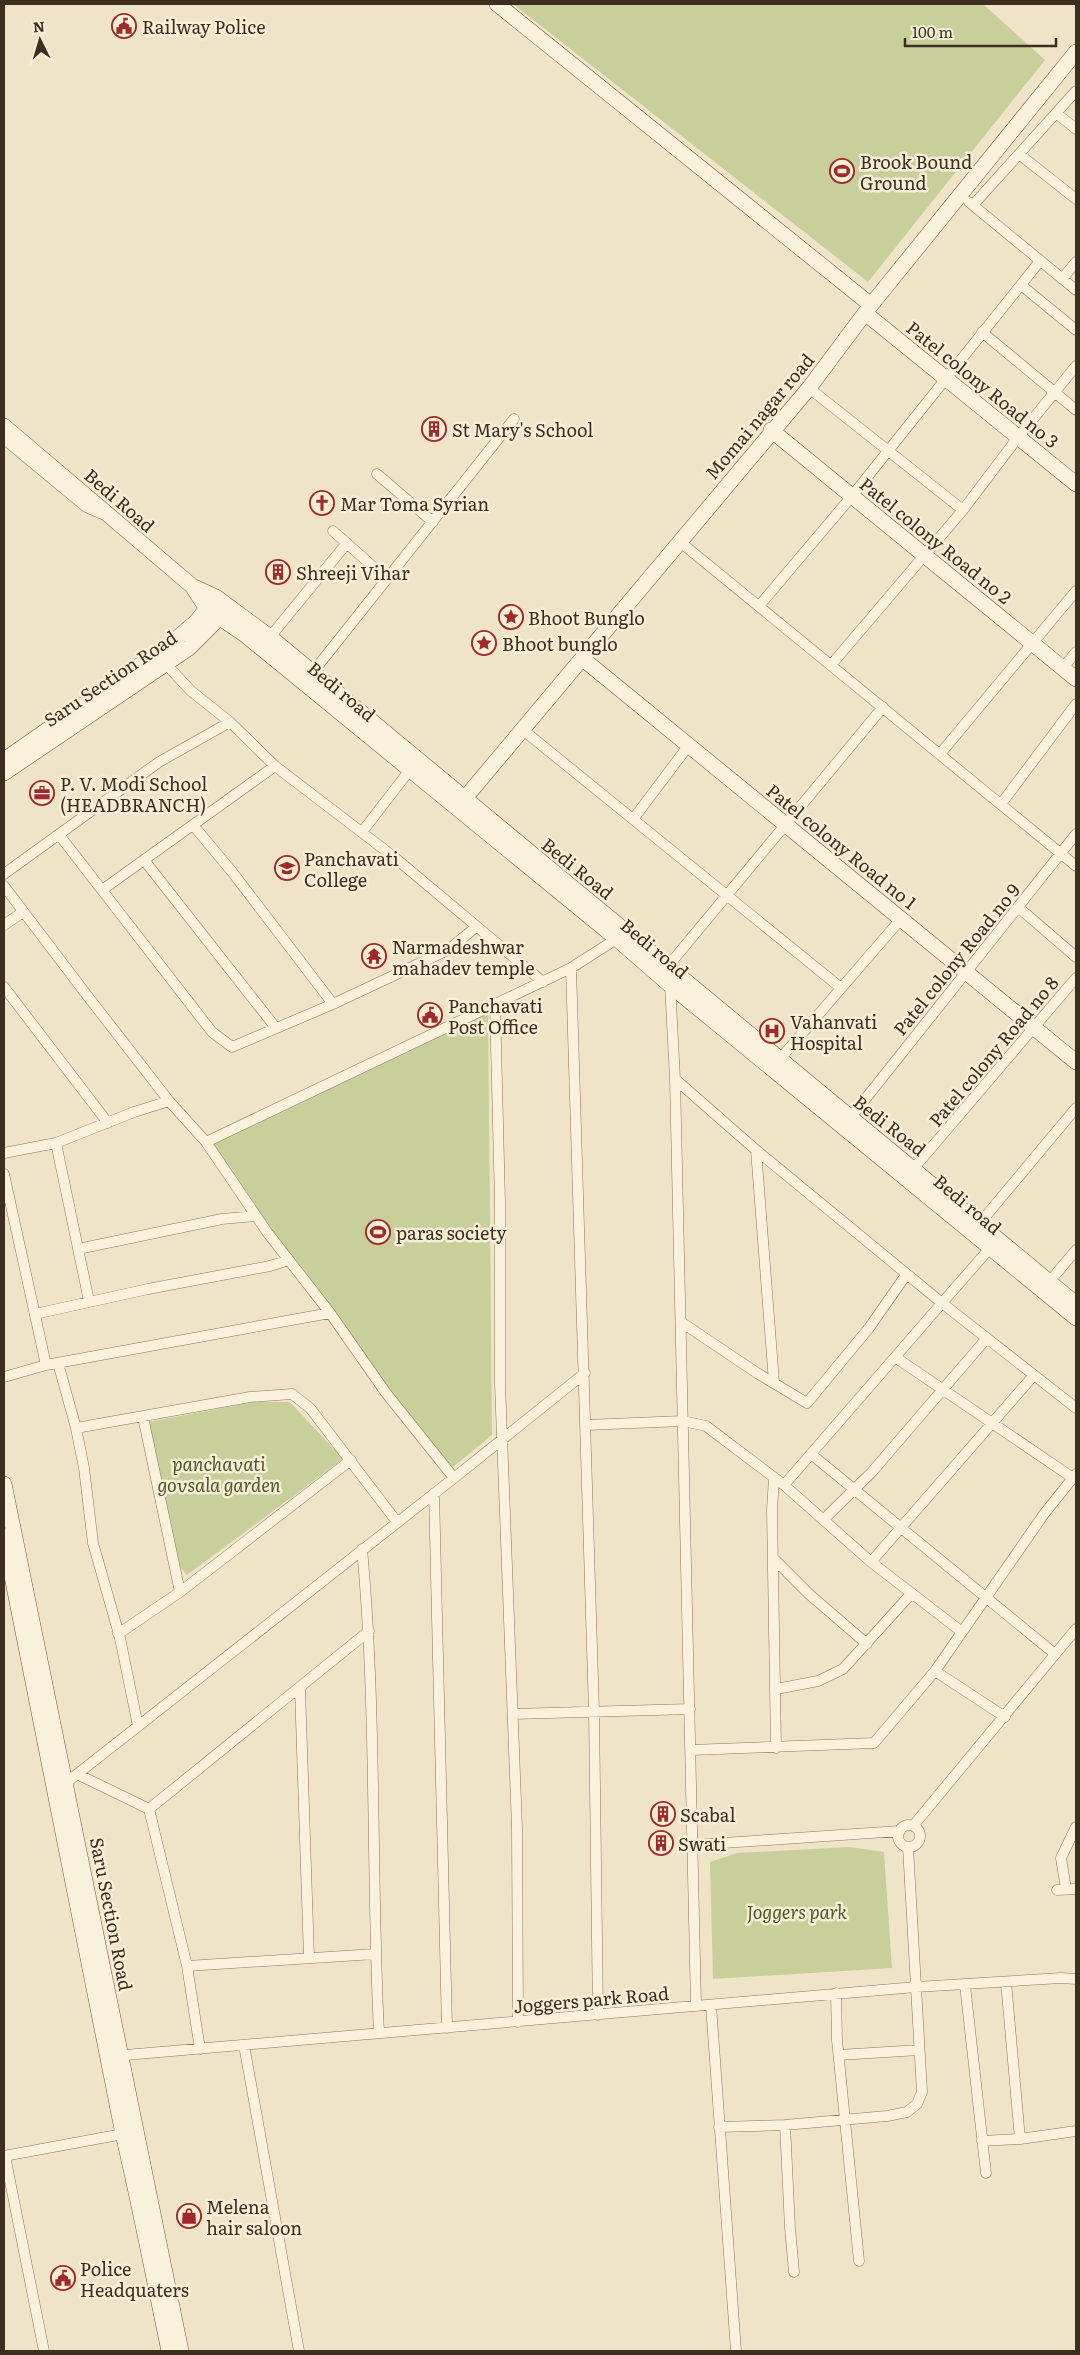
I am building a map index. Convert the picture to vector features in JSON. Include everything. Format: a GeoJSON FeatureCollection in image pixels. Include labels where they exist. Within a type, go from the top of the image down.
{"type":"FeatureCollection","features":[{"type":"Feature","properties":{"kind":"street"},"geometry":{"type":"LineString","coordinates":[[497,4],[871,305]]}},
{"type":"Feature","properties":{"kind":"street"},"geometry":{"type":"LineString","coordinates":[[510,4],[522,16],[871,305]]}},
{"type":"Feature","properties":{"kind":"street","name":"Momai nagar road"},"geometry":{"type":"LineString","coordinates":[[464,798],[583,659],[771,430],[809,388],[871,305],[1076,52]]}},
{"type":"Feature","properties":{"kind":"street"},"geometry":{"type":"LineString","coordinates":[[973,205],[1076,91]]}},
{"type":"Feature","properties":{"kind":"street"},"geometry":{"type":"LineString","coordinates":[[1056,113],[1076,129]]}},
{"type":"Feature","properties":{"kind":"street"},"geometry":{"type":"LineString","coordinates":[[1019,154],[1076,199]]}},
{"type":"Feature","properties":{"kind":"street"},"geometry":{"type":"LineString","coordinates":[[961,195],[1076,290]]}},
{"type":"Feature","properties":{"kind":"street"},"geometry":{"type":"LineString","coordinates":[[759,606],[852,496],[1040,261]]}},
{"type":"Feature","properties":{"kind":"street"},"geometry":{"type":"LineString","coordinates":[[1062,279],[1076,262]]}},
{"type":"Feature","properties":{"kind":"street"},"geometry":{"type":"LineString","coordinates":[[1021,285],[1076,330]]}},
{"type":"Feature","properties":{"kind":"street","name":"Patel colony Road no 3"},"geometry":{"type":"LineString","coordinates":[[871,305],[945,378],[1076,484]]}},
{"type":"Feature","properties":{"kind":"street"},"geometry":{"type":"LineString","coordinates":[[982,332],[1076,410]]}},
{"type":"Feature","properties":{"kind":"street"},"geometry":{"type":"LineString","coordinates":[[831,665],[963,510],[1019,436],[1076,366]]}},
{"type":"Feature","properties":{"kind":"street"},"geometry":{"type":"LineString","coordinates":[[809,388],[963,510]]}},
{"type":"Feature","properties":{"kind":"street"},"geometry":{"type":"LineString","coordinates":[[312,672],[514,419]]}},
{"type":"Feature","properties":{"kind":"street","name":"Bedi Road"},"geometry":{"type":"LineString","coordinates":[[4,426],[211,603],[225,613],[270,637],[464,798],[622,935],[669,965],[780,1059],[846,1122],[914,1168],[1076,1304]]}},
{"type":"Feature","properties":{"kind":"street","name":"Patel colony Road no 2"},"geometry":{"type":"LineString","coordinates":[[771,430],[1076,679]]}},
{"type":"Feature","properties":{"kind":"street"},"geometry":{"type":"LineString","coordinates":[[4,440],[86,507],[114,519]]}},
{"type":"Feature","properties":{"kind":"street"},"geometry":{"type":"LineString","coordinates":[[376,474],[433,522]]}},
{"type":"Feature","properties":{"kind":"street"},"geometry":{"type":"LineString","coordinates":[[333,531],[387,579]]}},
{"type":"Feature","properties":{"kind":"street"},"geometry":{"type":"LineString","coordinates":[[679,541],[1076,866]]}},
{"type":"Feature","properties":{"kind":"street"},"geometry":{"type":"LineString","coordinates":[[270,637],[347,543]]}},
{"type":"Feature","properties":{"kind":"street"},"geometry":{"type":"LineString","coordinates":[[940,754],[1076,591]]}},
{"type":"Feature","properties":{"kind":"street","name":"Saru Section Road"},"geometry":{"type":"LineString","coordinates":[[4,760],[186,633],[211,603]]}},
{"type":"Feature","properties":{"kind":"street","name":"Saru Section Road"},"geometry":{"type":"LineString","coordinates":[[4,773],[189,648],[225,613]]}},
{"type":"Feature","properties":{"kind":"street","name":"Bedi road"},"geometry":{"type":"LineString","coordinates":[[225,613],[244,634],[409,771],[622,935],[671,986],[846,1122],[990,1248],[1076,1318]]}},
{"type":"Feature","properties":{"kind":"street"},"geometry":{"type":"LineString","coordinates":[[1063,668],[1076,652]]}},
{"type":"Feature","properties":{"kind":"street","name":"Patel colony Road no 1"},"geometry":{"type":"LineString","coordinates":[[583,659],[1076,1062]]}},
{"type":"Feature","properties":{"kind":"street"},"geometry":{"type":"LineString","coordinates":[[165,664],[191,691],[230,722],[275,766],[362,832],[543,982]]}},
{"type":"Feature","properties":{"kind":"street"},"geometry":{"type":"LineString","coordinates":[[1001,804],[1076,704]]}},
{"type":"Feature","properties":{"kind":"street"},"geometry":{"type":"LineString","coordinates":[[696,2006],[676,1079],[669,965],[883,707]]}},
{"type":"Feature","properties":{"kind":"street"},"geometry":{"type":"LineString","coordinates":[[4,874],[60,836],[159,762],[230,722]]}},
{"type":"Feature","properties":{"kind":"street"},"geometry":{"type":"LineString","coordinates":[[523,730],[634,818],[841,988]]}},
{"type":"Feature","properties":{"kind":"street"},"geometry":{"type":"LineString","coordinates":[[634,818],[689,745]]}},
{"type":"Feature","properties":{"kind":"street"},"geometry":{"type":"LineString","coordinates":[[102,890],[275,766]]}},
{"type":"Feature","properties":{"kind":"street"},"geometry":{"type":"LineString","coordinates":[[362,832],[409,771]]}},
{"type":"Feature","properties":{"kind":"street"},"geometry":{"type":"LineString","coordinates":[[193,825],[233,873],[333,1004]]}},
{"type":"Feature","properties":{"kind":"street","name":"Patel colony Road no 9"},"geometry":{"type":"LineString","coordinates":[[846,1122],[1076,834]]}},
{"type":"Feature","properties":{"kind":"street"},"geometry":{"type":"LineString","coordinates":[[60,836],[212,1032],[232,1047],[333,1004],[448,950],[476,928]]}},
{"type":"Feature","properties":{"kind":"street"},"geometry":{"type":"LineString","coordinates":[[144,860],[276,1028]]}},
{"type":"Feature","properties":{"kind":"street"},"geometry":{"type":"LineString","coordinates":[[4,886],[169,1101],[206,1142],[256,1216],[330,1313],[386,1393],[454,1478]]}},
{"type":"Feature","properties":{"kind":"street"},"geometry":{"type":"LineString","coordinates":[[1018,907],[1076,956]]}},
{"type":"Feature","properties":{"kind":"street"},"geometry":{"type":"LineString","coordinates":[[4,925],[23,912]]}},
{"type":"Feature","properties":{"kind":"street"},"geometry":{"type":"LineString","coordinates":[[780,1059],[901,919]]}},
{"type":"Feature","properties":{"kind":"street"},"geometry":{"type":"LineString","coordinates":[[206,1142],[495,1006],[571,968],[622,935]]}},
{"type":"Feature","properties":{"kind":"street"},"geometry":{"type":"LineString","coordinates":[[571,968],[594,1712],[598,2015]]}},
{"type":"Feature","properties":{"kind":"street","name":"Patel colony Road no 8"},"geometry":{"type":"LineString","coordinates":[[914,1168],[1076,978]]}},
{"type":"Feature","properties":{"kind":"street"},"geometry":{"type":"LineString","coordinates":[[4,987],[108,1123]]}},
{"type":"Feature","properties":{"kind":"street"},"geometry":{"type":"LineString","coordinates":[[495,1006],[502,1440],[514,1714],[518,2022]]}},
{"type":"Feature","properties":{"kind":"street"},"geometry":{"type":"LineString","coordinates":[[676,1079],[756,1150],[906,1275],[1076,1408]]}},
{"type":"Feature","properties":{"kind":"street"},"geometry":{"type":"LineString","coordinates":[[4,1153],[56,1143],[169,1101]]}},
{"type":"Feature","properties":{"kind":"street"},"geometry":{"type":"LineString","coordinates":[[980,1223],[1076,1108]]}},
{"type":"Feature","properties":{"kind":"street"},"geometry":{"type":"LineString","coordinates":[[56,1143],[89,1301]]}},
{"type":"Feature","properties":{"kind":"street"},"geometry":{"type":"LineString","coordinates":[[756,1150],[774,1382]]}},
{"type":"Feature","properties":{"kind":"street"},"geometry":{"type":"LineString","coordinates":[[4,1174],[46,1365]]}},
{"type":"Feature","properties":{"kind":"street"},"geometry":{"type":"LineString","coordinates":[[78,1250],[222,1219],[256,1216]]}},
{"type":"Feature","properties":{"kind":"street"},"geometry":{"type":"LineString","coordinates":[[784,1486],[990,1248]]}},
{"type":"Feature","properties":{"kind":"street"},"geometry":{"type":"LineString","coordinates":[[1050,1281],[1076,1250]]}},
{"type":"Feature","properties":{"kind":"street"},"geometry":{"type":"LineString","coordinates":[[35,1314],[89,1301],[270,1266],[289,1260]]}},
{"type":"Feature","properties":{"kind":"street"},"geometry":{"type":"LineString","coordinates":[[681,1322],[757,1373],[807,1403],[869,1328],[906,1275]]}},
{"type":"Feature","properties":{"kind":"street"},"geometry":{"type":"LineString","coordinates":[[4,1377],[46,1365],[330,1313]]}},
{"type":"Feature","properties":{"kind":"street"},"geometry":{"type":"LineString","coordinates":[[824,1519],[854,1490],[987,1338]]}},
{"type":"Feature","properties":{"kind":"street"},"geometry":{"type":"LineString","coordinates":[[691,1750],[874,1743],[935,1671],[1044,1514],[1075,1476],[896,1357]]}},
{"type":"Feature","properties":{"kind":"street"},"geometry":{"type":"LineString","coordinates":[[58,1363],[76,1428],[84,1468],[93,1543],[118,1634],[138,1726]]}},
{"type":"Feature","properties":{"kind":"street"},"geometry":{"type":"LineString","coordinates":[[66,1783],[502,1440],[584,1372]]}},
{"type":"Feature","properties":{"kind":"street"},"geometry":{"type":"LineString","coordinates":[[871,1562],[1034,1375]]}},
{"type":"Feature","properties":{"kind":"street"},"geometry":{"type":"LineString","coordinates":[[76,1428],[250,1397],[292,1394],[310,1408],[397,1522]]}},
{"type":"Feature","properties":{"kind":"street"},"geometry":{"type":"LineString","coordinates":[[143,1417],[180,1592]]}},
{"type":"Feature","properties":{"kind":"street"},"geometry":{"type":"LineString","coordinates":[[586,1425],[684,1421],[706,1426],[784,1486],[871,1562],[962,1632]]}},
{"type":"Feature","properties":{"kind":"street"},"geometry":{"type":"LineString","coordinates":[[811,1454],[1055,1654]]}},
{"type":"Feature","properties":{"kind":"street"},"geometry":{"type":"LineString","coordinates":[[118,1634],[180,1592],[351,1460]]}},
{"type":"Feature","properties":{"kind":"street"},"geometry":{"type":"LineString","coordinates":[[774,1478],[772,1510],[776,1748]]}},
{"type":"Feature","properties":{"kind":"street","name":"Saru Section Road"},"geometry":{"type":"LineString","coordinates":[[4,1484],[66,1783],[114,2056],[181,2351]]}},
{"type":"Feature","properties":{"kind":"street"},"geometry":{"type":"LineString","coordinates":[[434,1493],[448,2028]]}},
{"type":"Feature","properties":{"kind":"street","name":"Saru Section Road"},"geometry":{"type":"LineString","coordinates":[[4,1536],[66,1783]]}},
{"type":"Feature","properties":{"kind":"street"},"geometry":{"type":"LineString","coordinates":[[362,1549],[369,1631],[375,1954],[379,2034]]}},
{"type":"Feature","properties":{"kind":"street"},"geometry":{"type":"LineString","coordinates":[[773,1558],[809,1594],[867,1644]]}},
{"type":"Feature","properties":{"kind":"street"},"geometry":{"type":"LineString","coordinates":[[776,1689],[828,1678],[843,1669],[911,1594]]}},
{"type":"Feature","properties":{"kind":"street"},"geometry":{"type":"LineString","coordinates":[[913,1826],[1076,1629]]}},
{"type":"Feature","properties":{"kind":"street"},"geometry":{"type":"LineString","coordinates":[[149,1809],[300,1689],[369,1631]]}},
{"type":"Feature","properties":{"kind":"street"},"geometry":{"type":"LineString","coordinates":[[935,1671],[1005,1716]]}},
{"type":"Feature","properties":{"kind":"street"},"geometry":{"type":"LineString","coordinates":[[300,1689],[308,1958]]}},
{"type":"Feature","properties":{"kind":"street"},"geometry":{"type":"LineString","coordinates":[[514,1714],[690,1709]]}},
{"type":"Feature","properties":{"kind":"street"},"geometry":{"type":"LineString","coordinates":[[66,1783],[149,1809]]}},
{"type":"Feature","properties":{"kind":"street"},"geometry":{"type":"LineString","coordinates":[[149,1809],[187,1966],[200,2049]]}},
{"type":"Feature","properties":{"kind":"street"},"geometry":{"type":"LineString","coordinates":[[694,1845],[900,1831],[905,1826],[913,1826],[918,1830],[919,1840],[915,1846],[908,1847],[900,1842],[900,1831]]}},
{"type":"Feature","properties":{"kind":"street"},"geometry":{"type":"LineString","coordinates":[[1066,1889],[1061,1858],[1076,1827]]}},
{"type":"Feature","properties":{"kind":"street"},"geometry":{"type":"LineString","coordinates":[[718,2127],[785,2125],[846,2120],[907,2112],[917,2104],[922,2092],[908,1847]]}},
{"type":"Feature","properties":{"kind":"street"},"geometry":{"type":"LineString","coordinates":[[187,1966],[375,1954]]}},
{"type":"Feature","properties":{"kind":"street","name":"Joggers park Road"},"geometry":{"type":"LineString","coordinates":[[114,2056],[916,1987],[1061,1978],[1076,1979]]}},
{"type":"Feature","properties":{"kind":"street"},"geometry":{"type":"LineString","coordinates":[[1006,1982],[1020,2139]]}},
{"type":"Feature","properties":{"kind":"street"},"geometry":{"type":"LineString","coordinates":[[965,1985],[986,2173]]}},
{"type":"Feature","properties":{"kind":"street"},"geometry":{"type":"LineString","coordinates":[[836,1994],[839,2055],[859,2261]]}},
{"type":"Feature","properties":{"kind":"street"},"geometry":{"type":"LineString","coordinates":[[711,2005],[718,2127],[729,2228],[736,2351]]}},
{"type":"Feature","properties":{"kind":"street"},"geometry":{"type":"LineString","coordinates":[[244,2045],[299,2351]]}},
{"type":"Feature","properties":{"kind":"street"},"geometry":{"type":"LineString","coordinates":[[839,2055],[919,2050]]}},
{"type":"Feature","properties":{"kind":"street","name":"Saru Section Road"},"geometry":{"type":"LineString","coordinates":[[114,2056],[123,2134],[169,2351]]}},
{"type":"Feature","properties":{"kind":"street"},"geometry":{"type":"LineString","coordinates":[[785,2125],[794,2272]]}},
{"type":"Feature","properties":{"kind":"street"},"geometry":{"type":"LineString","coordinates":[[982,2141],[1020,2139],[1076,2131]]}},
{"type":"Feature","properties":{"kind":"street"},"geometry":{"type":"LineString","coordinates":[[44,2351],[4,2156],[123,2134]]}},
{"type":"Feature","properties":{"kind":"green space","name":"Brook Bound Ground"},"geometry":{"type":"Polygon","coordinates":[[[513,4],[983,4],[1045,60],[868,282],[513,4]]]}},
{"type":"Feature","properties":{"kind":"green space","name":"paras society"},"geometry":{"type":"Polygon","coordinates":[[[488,1009],[492,1435],[453,1467],[445,1463],[285,1253],[246,1211],[211,1143],[488,1009]]]}},
{"type":"Feature","properties":{"kind":"green space","name":"panchavati govsala garden"},"geometry":{"type":"Polygon","coordinates":[[[254,1402],[290,1402],[343,1459],[187,1575],[175,1560],[166,1542],[160,1523],[153,1482],[148,1422],[254,1402]]]}},
{"type":"Feature","properties":{"kind":"green space","name":"Joggers park"},"geometry":{"type":"Polygon","coordinates":[[[849,1847],[884,1852],[892,1968],[713,1979],[710,1862],[737,1853],[849,1847]]]}},
{"type":"Feature","properties":{"kind":"place","name":"Railway Police"},"geometry":{"type":"Point","coordinates":[124,26]}},
{"type":"Feature","properties":{"kind":"place","name":"Brook Bound Ground"},"geometry":{"type":"Point","coordinates":[842,171]}},
{"type":"Feature","properties":{"kind":"place","name":"St Mary's School"},"geometry":{"type":"Point","coordinates":[434,429]}},
{"type":"Feature","properties":{"kind":"place","name":"Mar Toma Syrian"},"geometry":{"type":"Point","coordinates":[322,503]}},
{"type":"Feature","properties":{"kind":"place","name":"Shreeji Vihar"},"geometry":{"type":"Point","coordinates":[278,572]}},
{"type":"Feature","properties":{"kind":"place","name":"Bhoot Bunglo"},"geometry":{"type":"Point","coordinates":[511,617]}},
{"type":"Feature","properties":{"kind":"place","name":"Bhoot bunglo"},"geometry":{"type":"Point","coordinates":[484,643]}},
{"type":"Feature","properties":{"kind":"place","name":"P. V. Modi School (HEADBRANCH)"},"geometry":{"type":"Point","coordinates":[42,793]}},
{"type":"Feature","properties":{"kind":"place","name":"Panchavati College"},"geometry":{"type":"Point","coordinates":[287,868]}},
{"type":"Feature","properties":{"kind":"place","name":"Narmadeshwar mahadev temple"},"geometry":{"type":"Point","coordinates":[374,956]}},
{"type":"Feature","properties":{"kind":"place","name":"Panchavati Post Office"},"geometry":{"type":"Point","coordinates":[430,1015]}},
{"type":"Feature","properties":{"kind":"place","name":"Vahanvati Hospital"},"geometry":{"type":"Point","coordinates":[772,1031]}},
{"type":"Feature","properties":{"kind":"place","name":"paras society"},"geometry":{"type":"Point","coordinates":[378,1232]}},
{"type":"Feature","properties":{"kind":"place","name":"Scabal"},"geometry":{"type":"Point","coordinates":[663,1814]}},
{"type":"Feature","properties":{"kind":"place","name":"Swati"},"geometry":{"type":"Point","coordinates":[661,1843]}},
{"type":"Feature","properties":{"kind":"place","name":"Melena hair saloon"},"geometry":{"type":"Point","coordinates":[189,2216]}},
{"type":"Feature","properties":{"kind":"place","name":"Police Headquaters"},"geometry":{"type":"Point","coordinates":[63,2278]}}]}
